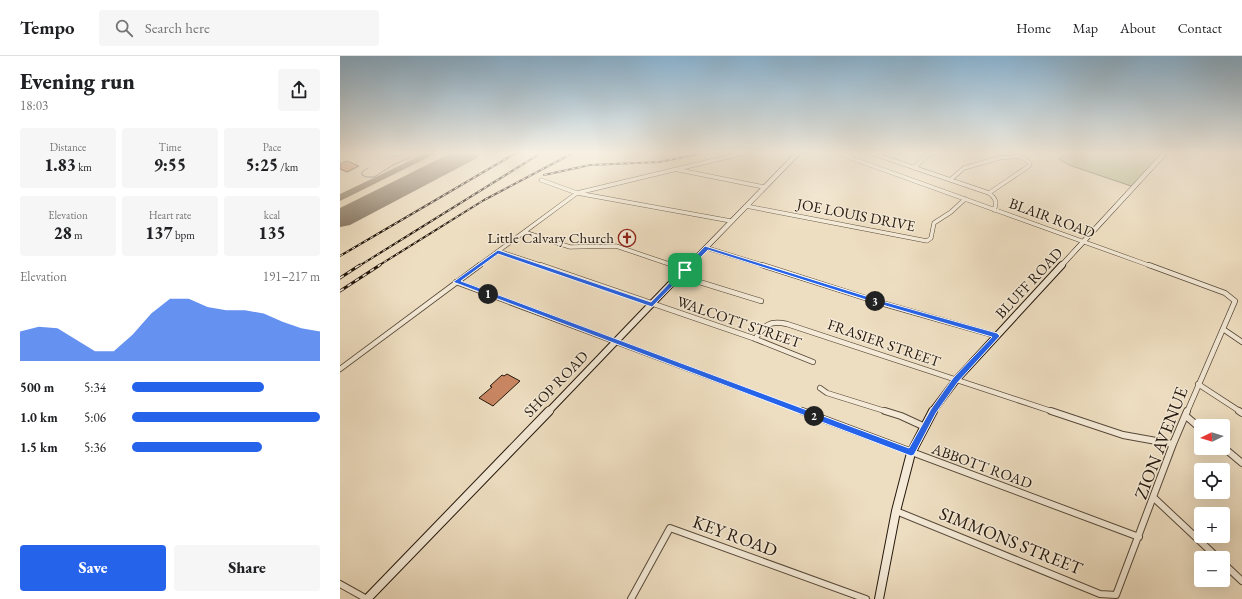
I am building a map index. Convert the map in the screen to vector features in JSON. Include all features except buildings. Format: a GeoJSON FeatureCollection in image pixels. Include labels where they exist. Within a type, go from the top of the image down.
{"type":"FeatureCollection","features":[{"type":"Feature","properties":{"kind":"main road","name":"SHOP ROAD"},"geometry":{"type":"LineString","coordinates":[[367,599],[773,178]]}},
{"type":"Feature","properties":{"kind":"main road","name":"BLUFF ROAD"},"geometry":{"type":"LineString","coordinates":[[879,599],[896,511],[911,453],[934,411],[956,380],[1142,178]]}},
{"type":"Feature","properties":{"kind":"street"},"geometry":{"type":"LineString","coordinates":[[340,369],[577,193],[641,178]]}},
{"type":"Feature","properties":{"kind":"street"},"geometry":{"type":"LineString","coordinates":[[720,178],[764,187]]}},
{"type":"Feature","properties":{"kind":"street","name":"BLAIR ROAD"},"geometry":{"type":"LineString","coordinates":[[906,178],[1224,293],[1235,302]]}},
{"type":"Feature","properties":{"kind":"street"},"geometry":{"type":"LineString","coordinates":[[945,178],[989,193],[997,201],[997,206],[994,210]]}},
{"type":"Feature","properties":{"kind":"street"},"geometry":{"type":"LineString","coordinates":[[989,193],[1011,178]]}},
{"type":"Feature","properties":{"kind":"street"},"geometry":{"type":"LineString","coordinates":[[541,180],[577,193],[731,221]]}},
{"type":"Feature","properties":{"kind":"street","name":"JOE LOUIS DRIVE"},"geometry":{"type":"LineString","coordinates":[[746,206],[926,241],[931,238],[934,223],[951,212],[965,200]]}},
{"type":"Feature","properties":{"kind":"street"},"geometry":{"type":"LineString","coordinates":[[524,232],[570,247],[616,246],[685,270]]}},
{"type":"Feature","properties":{"kind":"street"},"geometry":{"type":"LineString","coordinates":[[707,248],[881,303],[997,336]]}},
{"type":"Feature","properties":{"kind":"street","name":"WALCOTT STREET"},"geometry":{"type":"LineString","coordinates":[[498,251],[755,340],[813,362]]}},
{"type":"Feature","properties":{"kind":"street"},"geometry":{"type":"LineString","coordinates":[[680,276],[762,301]]}},
{"type":"Feature","properties":{"kind":"street","name":"ABBOTT ROAD"},"geometry":{"type":"LineString","coordinates":[[456,282],[1139,537]]}},
{"type":"Feature","properties":{"kind":"street","name":"ZION AVENUE"},"geometry":{"type":"LineString","coordinates":[[1116,595],[1154,498],[1173,444],[1235,302]]}},
{"type":"Feature","properties":{"kind":"street","name":"FRASIER STREET"},"geometry":{"type":"LineString","coordinates":[[755,340],[766,325],[777,321],[803,328],[1123,436],[1173,444]]}},
{"type":"Feature","properties":{"kind":"street"},"geometry":{"type":"LineString","coordinates":[[1223,329],[1242,342]]}},
{"type":"Feature","properties":{"kind":"street"},"geometry":{"type":"LineString","coordinates":[[1198,384],[1242,413]]}},
{"type":"Feature","properties":{"kind":"street"},"geometry":{"type":"LineString","coordinates":[[820,388],[827,393],[901,416],[925,427]]}},
{"type":"Feature","properties":{"kind":"street"},"geometry":{"type":"LineString","coordinates":[[1186,416],[1194,423]]}},
{"type":"Feature","properties":{"kind":"street"},"geometry":{"type":"LineString","coordinates":[[1230,453],[1242,463]]}},
{"type":"Feature","properties":{"kind":"street"},"geometry":{"type":"LineString","coordinates":[[1154,498],[1211,551]]}},
{"type":"Feature","properties":{"kind":"street","name":"SIMMONS STREET"},"geometry":{"type":"LineString","coordinates":[[896,511],[1100,594],[1116,595]]}},
{"type":"Feature","properties":{"kind":"street","name":"KEY ROAD"},"geometry":{"type":"LineString","coordinates":[[631,599],[670,528],[866,599]]}},
{"type":"Feature","properties":{"kind":"street"},"geometry":{"type":"LineString","coordinates":[[1230,570],[1242,581]]}},
{"type":"Feature","properties":{"kind":"street"},"geometry":{"type":"LineString","coordinates":[[340,584],[367,599]]}},
{"type":"Feature","properties":{"kind":"green space"},"geometry":{"type":"Polygon","coordinates":[[[1108,178],[1142,178],[1134,187],[1108,178]]]}},
{"type":"Feature","properties":{"kind":"taxiway"},"geometry":{"type":"LineString","coordinates":[[340,198],[380,178]]}},
{"type":"Feature","properties":{"kind":"runway"},"geometry":{"type":"LineString","coordinates":[[340,219],[419,178]]}},
{"type":"Feature","properties":{"kind":"railway"},"geometry":{"type":"LineString","coordinates":[[340,256],[473,178]]}},
{"type":"Feature","properties":{"kind":"railway"},"geometry":{"type":"LineString","coordinates":[[359,266],[500,178]]}},
{"type":"Feature","properties":{"kind":"railway"},"geometry":{"type":"LineString","coordinates":[[378,266],[484,200],[525,178]]}},
{"type":"Feature","properties":{"kind":"railway"},"geometry":{"type":"LineString","coordinates":[[340,278],[360,265]]}},
{"type":"Feature","properties":{"kind":"railway"},"geometry":{"type":"LineString","coordinates":[[340,291],[380,265]]}},
{"type":"Feature","properties":{"kind":"place","name":"Little Calvary Church"},"geometry":{"type":"Point","coordinates":[627,238]}},
{"type":"Feature","properties":{"kind":"route"},"geometry":{"type":"LineString","coordinates":[[707,248],[881,303],[997,336],[956,380],[934,411],[911,453],[456,282],[498,251],[652,305],[685,270],[707,248]]}}]}
